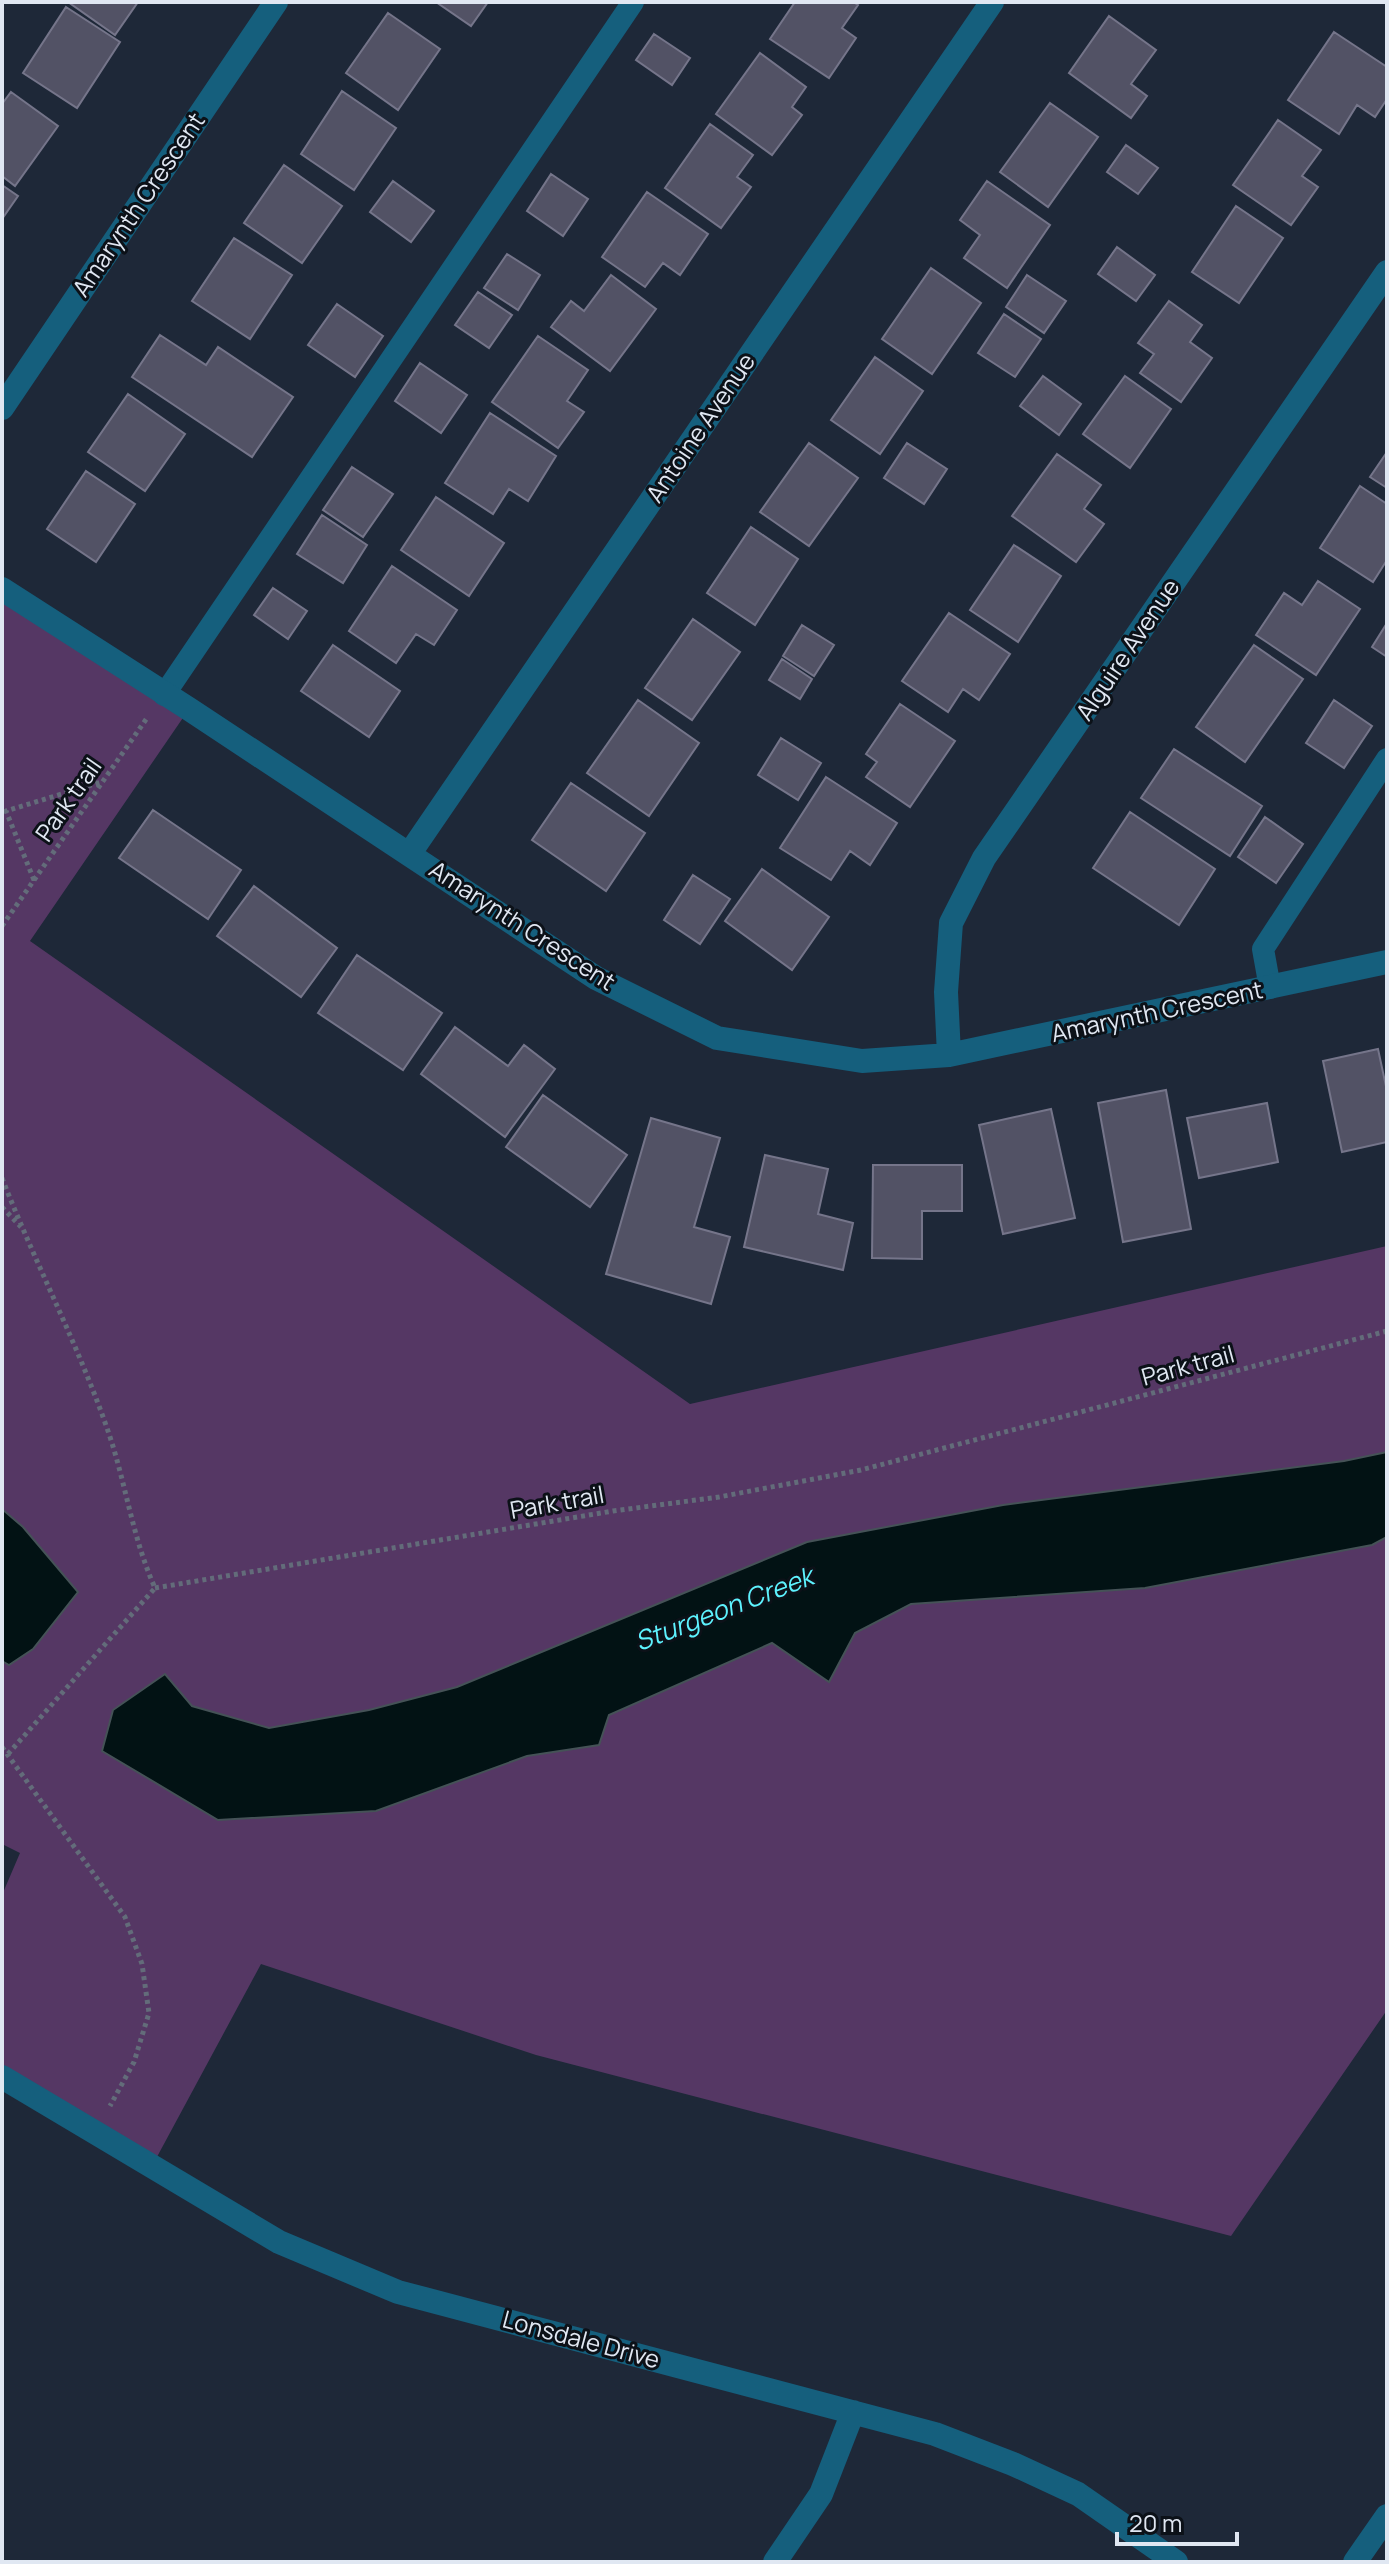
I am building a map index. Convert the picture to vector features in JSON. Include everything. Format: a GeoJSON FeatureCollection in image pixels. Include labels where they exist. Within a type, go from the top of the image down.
{"type":"FeatureCollection","features":[{"type":"Feature","properties":{"kind":"street","name":"Amarynth Crescent"},"geometry":{"type":"LineString","coordinates":[[2,408],[276,2]]}},
{"type":"Feature","properties":{"kind":"street","name":"Antoine Avenue"},"geometry":{"type":"LineString","coordinates":[[410,853],[992,2]]}},
{"type":"Feature","properties":{"kind":"street","name":"Alguire Avenue"},"geometry":{"type":"LineString","coordinates":[[949,1055],[946,992],[951,923],[984,858],[1387,272]]}},
{"type":"Feature","properties":{"kind":"street","name":"Amarynth Crescent"},"geometry":{"type":"LineString","coordinates":[[2,589],[410,853],[596,978],[717,1038],[862,1061],[949,1055],[1387,962]]}},
{"type":"Feature","properties":{"kind":"street","name":"Lonsdale Drive"},"geometry":{"type":"LineString","coordinates":[[2,2077],[279,2242],[398,2292],[935,2434],[1078,2494],[1176,2562]]}},
{"type":"Feature","properties":{"kind":"street"},"geometry":{"type":"LineString","coordinates":[[775,2562],[821,2494],[853,2412]]}},
{"type":"Feature","properties":{"kind":"street"},"geometry":{"type":"LineString","coordinates":[[1355,2562],[1387,2516]]}},
{"type":"Feature","properties":{"kind":"lane"},"geometry":{"type":"LineString","coordinates":[[164,695],[633,2]]}},
{"type":"Feature","properties":{"kind":"lane"},"geometry":{"type":"LineString","coordinates":[[1270,988],[1263,949],[1387,759]]}},
{"type":"Feature","properties":{"kind":"path","name":"Park trail"},"geometry":{"type":"LineString","coordinates":[[2,926],[164,695]]}},
{"type":"Feature","properties":{"kind":"path"},"geometry":{"type":"LineString","coordinates":[[34,881],[6,811],[104,782]]}},
{"type":"Feature","properties":{"kind":"path"},"geometry":{"type":"LineString","coordinates":[[2,1178],[109,1432],[142,1559],[155,1588],[8,1754]]}},
{"type":"Feature","properties":{"kind":"path"},"geometry":{"type":"LineString","coordinates":[[2,1207],[25,1231]]}},
{"type":"Feature","properties":{"kind":"path","name":"Park trail"},"geometry":{"type":"LineString","coordinates":[[155,1588],[613,1511],[719,1497],[861,1470],[1387,1331]]}},
{"type":"Feature","properties":{"kind":"path"},"geometry":{"type":"LineString","coordinates":[[2,1747],[125,1917],[142,1964],[149,2013],[134,2062],[96,2132]]}},
{"type":"Feature","properties":{"kind":"shaded area"},"geometry":{"type":"Polygon","coordinates":[[[2,589],[189,709],[30,941],[690,1404],[1387,1246],[1387,2010],[1231,2236],[536,2055],[261,1964],[151,2168],[2,2077],[2,1895],[20,1853],[2,1844],[2,589]]]}},
{"type":"Feature","properties":{"kind":"water","name":"Sturgeon Creek"},"geometry":{"type":"Polygon","coordinates":[[[1387,1452],[1387,1537],[1372,1545],[1145,1588],[911,1604],[855,1633],[829,1682],[772,1643],[609,1715],[599,1745],[527,1756],[376,1811],[218,1820],[102,1751],[113,1710],[165,1674],[192,1706],[269,1728],[369,1710],[457,1687],[807,1542],[1003,1505],[1344,1461],[1387,1452]]]}},
{"type":"Feature","properties":{"kind":"water"},"geometry":{"type":"Polygon","coordinates":[[[2,1509],[23,1527],[78,1592],[33,1649],[9,1665],[2,1661],[2,1509]]]}},
{"type":"Feature","properties":{"kind":"building"},"geometry":{"type":"Polygon","coordinates":[[[68,2],[138,2],[115,35],[68,2]]]}},
{"type":"Feature","properties":{"kind":"building"},"geometry":{"type":"Polygon","coordinates":[[[436,2],[488,2],[471,26],[436,2]]]}},
{"type":"Feature","properties":{"kind":"building"},"geometry":{"type":"Polygon","coordinates":[[[795,2],[853,2],[858,5],[842,28],[856,38],[829,78],[770,39],[795,2]]]}},
{"type":"Feature","properties":{"kind":"building"},"geometry":{"type":"Polygon","coordinates":[[[66,7],[120,42],[77,108],[23,73],[66,7]]]}},
{"type":"Feature","properties":{"kind":"building"},"geometry":{"type":"Polygon","coordinates":[[[388,13],[440,49],[398,110],[346,73],[388,13]]]}},
{"type":"Feature","properties":{"kind":"building"},"geometry":{"type":"Polygon","coordinates":[[[1109,16],[1156,50],[1131,84],[1147,96],[1131,118],[1069,73],[1109,16]]]}},
{"type":"Feature","properties":{"kind":"building"},"geometry":{"type":"Polygon","coordinates":[[[1334,32],[1387,67],[1387,99],[1375,117],[1357,105],[1339,134],[1288,100],[1334,32]]]}},
{"type":"Feature","properties":{"kind":"building"},"geometry":{"type":"Polygon","coordinates":[[[654,34],[690,58],[672,85],[636,60],[654,34]]]}},
{"type":"Feature","properties":{"kind":"building"},"geometry":{"type":"Polygon","coordinates":[[[760,53],[806,87],[792,107],[802,115],[772,155],[716,114],[760,53]]]}},
{"type":"Feature","properties":{"kind":"building"},"geometry":{"type":"Polygon","coordinates":[[[342,91],[396,128],[354,190],[301,154],[342,91]]]}},
{"type":"Feature","properties":{"kind":"building"},"geometry":{"type":"Polygon","coordinates":[[[11,92],[58,126],[15,186],[2,176],[2,104],[11,92]]]}},
{"type":"Feature","properties":{"kind":"building"},"geometry":{"type":"Polygon","coordinates":[[[1050,103],[1098,137],[1048,207],[1000,172],[1050,103]]]}},
{"type":"Feature","properties":{"kind":"building"},"geometry":{"type":"Polygon","coordinates":[[[1278,120],[1321,150],[1302,176],[1318,187],[1291,225],[1233,185],[1278,120]]]}},
{"type":"Feature","properties":{"kind":"building"},"geometry":{"type":"Polygon","coordinates":[[[710,124],[753,155],[737,177],[751,187],[721,228],[665,188],[710,124]]]}},
{"type":"Feature","properties":{"kind":"building"},"geometry":{"type":"Polygon","coordinates":[[[1126,145],[1158,168],[1138,194],[1107,172],[1126,145]]]}},
{"type":"Feature","properties":{"kind":"building"},"geometry":{"type":"Polygon","coordinates":[[[284,165],[342,206],[302,263],[244,223],[284,165]]]}},
{"type":"Feature","properties":{"kind":"building"},"geometry":{"type":"Polygon","coordinates":[[[551,174],[588,199],[563,236],[527,211],[551,174]]]}},
{"type":"Feature","properties":{"kind":"building"},"geometry":{"type":"Polygon","coordinates":[[[393,181],[434,211],[411,242],[370,212],[393,181]]]}},
{"type":"Feature","properties":{"kind":"building"},"geometry":{"type":"Polygon","coordinates":[[[987,181],[1050,225],[1007,288],[964,258],[980,235],[960,220],[987,181]]]}},
{"type":"Feature","properties":{"kind":"building"},"geometry":{"type":"Polygon","coordinates":[[[2,185],[18,196],[2,219],[2,185]]]}},
{"type":"Feature","properties":{"kind":"building"},"geometry":{"type":"Polygon","coordinates":[[[647,192],[708,234],[680,275],[663,263],[645,287],[602,257],[647,192]]]}},
{"type":"Feature","properties":{"kind":"building"},"geometry":{"type":"Polygon","coordinates":[[[1236,206],[1283,238],[1239,303],[1192,272],[1236,206]]]}},
{"type":"Feature","properties":{"kind":"building"},"geometry":{"type":"Polygon","coordinates":[[[234,238],[292,275],[250,339],[192,301],[234,238]]]}},
{"type":"Feature","properties":{"kind":"building"},"geometry":{"type":"Polygon","coordinates":[[[1117,247],[1155,275],[1136,301],[1098,274],[1117,247]]]}},
{"type":"Feature","properties":{"kind":"building"},"geometry":{"type":"Polygon","coordinates":[[[507,254],[540,275],[518,310],[484,288],[507,254]]]}},
{"type":"Feature","properties":{"kind":"building"},"geometry":{"type":"Polygon","coordinates":[[[931,268],[981,303],[932,374],[882,339],[931,268]]]}},
{"type":"Feature","properties":{"kind":"building"},"geometry":{"type":"Polygon","coordinates":[[[611,275],[656,309],[610,371],[551,327],[571,301],[584,311],[611,275]]]}},
{"type":"Feature","properties":{"kind":"building"},"geometry":{"type":"Polygon","coordinates":[[[1027,275],[1066,301],[1044,333],[1006,307],[1027,275]]]}},
{"type":"Feature","properties":{"kind":"building"},"geometry":{"type":"Polygon","coordinates":[[[478,292],[512,315],[489,348],[455,325],[478,292]]]}},
{"type":"Feature","properties":{"kind":"building"},"geometry":{"type":"Polygon","coordinates":[[[1169,301],[1202,325],[1190,342],[1212,358],[1181,402],[1140,373],[1154,354],[1138,343],[1169,301]]]}},
{"type":"Feature","properties":{"kind":"building"},"geometry":{"type":"Polygon","coordinates":[[[337,304],[383,336],[355,377],[308,345],[337,304]]]}},
{"type":"Feature","properties":{"kind":"building"},"geometry":{"type":"Polygon","coordinates":[[[1004,314],[1041,339],[1015,377],[978,353],[1004,314]]]}},
{"type":"Feature","properties":{"kind":"building"},"geometry":{"type":"Polygon","coordinates":[[[160,335],[206,365],[218,347],[293,397],[252,457],[132,377],[160,335]]]}},
{"type":"Feature","properties":{"kind":"building"},"geometry":{"type":"Polygon","coordinates":[[[538,336],[588,370],[567,401],[584,412],[558,448],[492,402],[538,336]]]}},
{"type":"Feature","properties":{"kind":"building"},"geometry":{"type":"Polygon","coordinates":[[[875,357],[923,391],[880,454],[831,420],[875,357]]]}},
{"type":"Feature","properties":{"kind":"building"},"geometry":{"type":"Polygon","coordinates":[[[420,363],[467,395],[441,433],[395,401],[420,363]]]}},
{"type":"Feature","properties":{"kind":"building"},"geometry":{"type":"Polygon","coordinates":[[[1043,376],[1081,404],[1059,435],[1020,406],[1043,376]]]}},
{"type":"Feature","properties":{"kind":"building"},"geometry":{"type":"Polygon","coordinates":[[[1125,376],[1171,409],[1130,468],[1083,434],[1125,376]]]}},
{"type":"Feature","properties":{"kind":"building"},"geometry":{"type":"Polygon","coordinates":[[[128,394],[185,434],[145,491],[88,452],[128,394]]]}},
{"type":"Feature","properties":{"kind":"building"},"geometry":{"type":"Polygon","coordinates":[[[490,413],[556,456],[528,501],[509,489],[493,514],[445,483],[490,413]]]}},
{"type":"Feature","properties":{"kind":"building"},"geometry":{"type":"Polygon","coordinates":[[[809,443],[858,478],[809,546],[760,512],[809,443]]]}},
{"type":"Feature","properties":{"kind":"building"},"geometry":{"type":"Polygon","coordinates":[[[907,443],[947,469],[924,504],[884,478],[907,443]]]}},
{"type":"Feature","properties":{"kind":"building"},"geometry":{"type":"Polygon","coordinates":[[[1387,452],[1387,488],[1370,477],[1387,452]]]}},
{"type":"Feature","properties":{"kind":"building"},"geometry":{"type":"Polygon","coordinates":[[[1057,454],[1101,485],[1084,509],[1104,524],[1076,562],[1012,516],[1057,454]]]}},
{"type":"Feature","properties":{"kind":"building"},"geometry":{"type":"Polygon","coordinates":[[[352,467],[393,494],[363,537],[323,510],[352,467]]]}},
{"type":"Feature","properties":{"kind":"building"},"geometry":{"type":"Polygon","coordinates":[[[86,471],[135,504],[96,562],[47,529],[86,471]]]}},
{"type":"Feature","properties":{"kind":"building"},"geometry":{"type":"Polygon","coordinates":[[[1360,486],[1387,504],[1387,560],[1373,582],[1320,548],[1360,486]]]}},
{"type":"Feature","properties":{"kind":"building"},"geometry":{"type":"Polygon","coordinates":[[[436,497],[504,543],[469,596],[401,550],[436,497]]]}},
{"type":"Feature","properties":{"kind":"building"},"geometry":{"type":"Polygon","coordinates":[[[322,515],[367,545],[343,583],[297,554],[322,515]]]}},
{"type":"Feature","properties":{"kind":"building"},"geometry":{"type":"Polygon","coordinates":[[[751,527],[798,559],[755,625],[707,593],[751,527]]]}},
{"type":"Feature","properties":{"kind":"building"},"geometry":{"type":"Polygon","coordinates":[[[1014,545],[1061,576],[1018,642],[970,610],[1014,545]]]}},
{"type":"Feature","properties":{"kind":"building"},"geometry":{"type":"Polygon","coordinates":[[[392,566],[457,610],[434,645],[416,634],[396,663],[349,631],[392,566]]]}},
{"type":"Feature","properties":{"kind":"building"},"geometry":{"type":"Polygon","coordinates":[[[1318,581],[1360,609],[1316,675],[1256,635],[1284,593],[1302,605],[1318,581]]]}},
{"type":"Feature","properties":{"kind":"building"},"geometry":{"type":"Polygon","coordinates":[[[273,588],[307,611],[288,639],[254,615],[273,588]]]}},
{"type":"Feature","properties":{"kind":"building"},"geometry":{"type":"Polygon","coordinates":[[[949,613],[1010,654],[979,700],[963,689],[948,712],[902,681],[949,613]]]}},
{"type":"Feature","properties":{"kind":"building"},"geometry":{"type":"Polygon","coordinates":[[[693,619],[740,652],[692,720],[645,688],[693,619]]]}},
{"type":"Feature","properties":{"kind":"building"},"geometry":{"type":"Polygon","coordinates":[[[1387,623],[1387,657],[1372,647],[1387,623]]]}},
{"type":"Feature","properties":{"kind":"building"},"geometry":{"type":"Polygon","coordinates":[[[802,625],[834,645],[814,676],[783,656],[802,625]]]}},
{"type":"Feature","properties":{"kind":"building"},"geometry":{"type":"Polygon","coordinates":[[[333,645],[400,691],[369,737],[301,691],[333,645]]]}},
{"type":"Feature","properties":{"kind":"building"},"geometry":{"type":"Polygon","coordinates":[[[1254,645],[1303,679],[1245,762],[1196,727],[1254,645]]]}},
{"type":"Feature","properties":{"kind":"building"},"geometry":{"type":"Polygon","coordinates":[[[782,659],[812,679],[800,699],[769,680],[782,659]]]}},
{"type":"Feature","properties":{"kind":"building"},"geometry":{"type":"Polygon","coordinates":[[[638,700],[699,743],[649,816],[587,773],[638,700]]]}},
{"type":"Feature","properties":{"kind":"building"},"geometry":{"type":"Polygon","coordinates":[[[1334,700],[1372,726],[1344,768],[1306,743],[1334,700]]]}},
{"type":"Feature","properties":{"kind":"building"},"geometry":{"type":"Polygon","coordinates":[[[900,704],[955,741],[910,807],[866,777],[877,762],[866,754],[900,704]]]}},
{"type":"Feature","properties":{"kind":"building"},"geometry":{"type":"Polygon","coordinates":[[[781,738],[821,763],[798,800],[758,775],[781,738]]]}},
{"type":"Feature","properties":{"kind":"building"},"geometry":{"type":"Polygon","coordinates":[[[1174,749],[1262,806],[1230,856],[1141,798],[1174,749]]]}},
{"type":"Feature","properties":{"kind":"building"},"geometry":{"type":"Polygon","coordinates":[[[826,777],[897,823],[870,865],[850,851],[831,880],[780,848],[826,777]]]}},
{"type":"Feature","properties":{"kind":"building"},"geometry":{"type":"Polygon","coordinates":[[[571,783],[645,833],[606,891],[532,840],[571,783]]]}},
{"type":"Feature","properties":{"kind":"building"},"geometry":{"type":"Polygon","coordinates":[[[153,810],[241,870],[208,919],[119,858],[153,810]]]}},
{"type":"Feature","properties":{"kind":"building"},"geometry":{"type":"Polygon","coordinates":[[[1130,812],[1215,869],[1179,925],[1093,868],[1130,812]]]}},
{"type":"Feature","properties":{"kind":"building"},"geometry":{"type":"Polygon","coordinates":[[[1265,817],[1303,844],[1276,883],[1238,857],[1265,817]]]}},
{"type":"Feature","properties":{"kind":"building"},"geometry":{"type":"Polygon","coordinates":[[[762,869],[829,917],[792,970],[725,921],[762,869]]]}},
{"type":"Feature","properties":{"kind":"building"},"geometry":{"type":"Polygon","coordinates":[[[693,875],[730,899],[700,944],[664,920],[693,875]]]}},
{"type":"Feature","properties":{"kind":"building"},"geometry":{"type":"Polygon","coordinates":[[[254,886],[337,948],[301,997],[217,936],[254,886]]]}},
{"type":"Feature","properties":{"kind":"building"},"geometry":{"type":"Polygon","coordinates":[[[357,955],[442,1013],[403,1070],[318,1013],[357,955]]]}},
{"type":"Feature","properties":{"kind":"building"},"geometry":{"type":"Polygon","coordinates":[[[455,1027],[508,1066],[524,1045],[555,1069],[505,1137],[421,1074],[455,1027]]]}},
{"type":"Feature","properties":{"kind":"building"},"geometry":{"type":"Polygon","coordinates":[[[1378,1049],[1387,1091],[1387,1142],[1342,1152],[1323,1061],[1378,1049]]]}},
{"type":"Feature","properties":{"kind":"building"},"geometry":{"type":"Polygon","coordinates":[[[1166,1090],[1191,1229],[1123,1242],[1098,1103],[1166,1090]]]}},
{"type":"Feature","properties":{"kind":"building"},"geometry":{"type":"Polygon","coordinates":[[[543,1095],[627,1155],[590,1207],[506,1147],[543,1095]]]}},
{"type":"Feature","properties":{"kind":"building"},"geometry":{"type":"Polygon","coordinates":[[[1267,1103],[1278,1162],[1199,1178],[1187,1118],[1267,1103]]]}},
{"type":"Feature","properties":{"kind":"building"},"geometry":{"type":"Polygon","coordinates":[[[1051,1109],[1075,1218],[1003,1234],[979,1125],[1051,1109]]]}},
{"type":"Feature","properties":{"kind":"building"},"geometry":{"type":"Polygon","coordinates":[[[651,1118],[720,1138],[694,1227],[730,1237],[711,1304],[606,1274],[651,1118]]]}},
{"type":"Feature","properties":{"kind":"building"},"geometry":{"type":"Polygon","coordinates":[[[765,1155],[828,1169],[818,1214],[853,1223],[843,1270],[744,1247],[765,1155]]]}},
{"type":"Feature","properties":{"kind":"building"},"geometry":{"type":"Polygon","coordinates":[[[873,1165],[962,1165],[962,1211],[922,1211],[922,1259],[872,1258],[873,1165]]]}}]}
